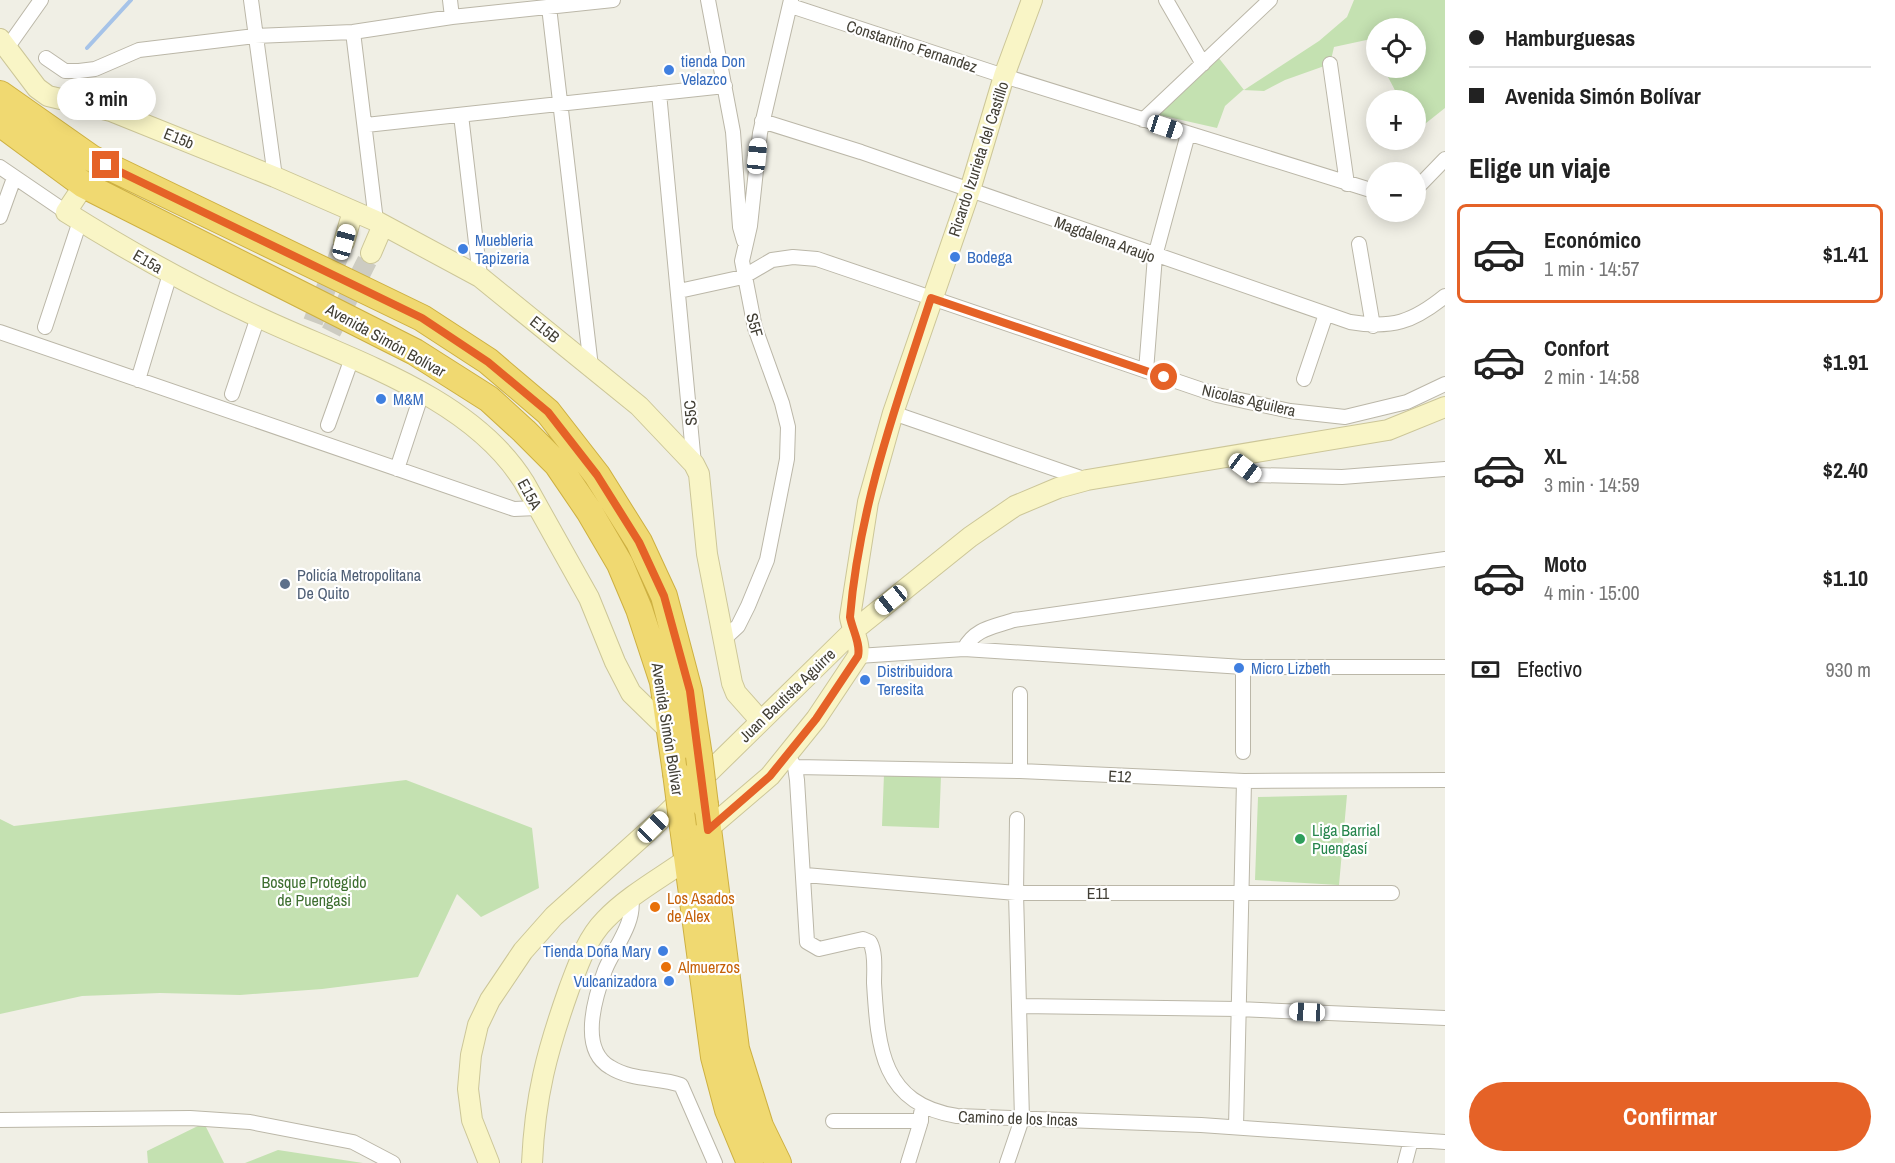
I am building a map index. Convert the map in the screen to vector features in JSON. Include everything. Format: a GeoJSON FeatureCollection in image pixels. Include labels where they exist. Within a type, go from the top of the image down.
{"type":"FeatureCollection","features":[{"type":"Feature","properties":{"kind":"highway","name":"Avenida Simón Bolívar"},"geometry":{"type":"LineString","coordinates":[[0,94],[91,158],[422,318],[488,362],[548,412],[597,475],[639,542],[664,596],[690,691],[736,1049],[757,1117],[778,1163]]}},
{"type":"Feature","properties":{"kind":"highway","name":"Avenida Simón Bolívar"},"geometry":{"type":"LineString","coordinates":[[0,123],[84,185],[415,352],[489,399],[556,464],[589,511],[620,564],[655,653],[663,682],[714,1057],[728,1110],[750,1163]]}},
{"type":"Feature","properties":{"kind":"street"},"geometry":{"type":"LineString","coordinates":[[4,43],[41,0]]}},
{"type":"Feature","properties":{"kind":"street"},"geometry":{"type":"LineString","coordinates":[[251,0],[275,177]]}},
{"type":"Feature","properties":{"kind":"street"},"geometry":{"type":"LineString","coordinates":[[450,0],[452,17]]}},
{"type":"Feature","properties":{"kind":"street"},"geometry":{"type":"LineString","coordinates":[[46,58],[65,71],[79,71],[95,69],[139,50],[255,36],[353,32],[452,17],[613,0]]}},
{"type":"Feature","properties":{"kind":"street"},"geometry":{"type":"LineString","coordinates":[[708,0],[733,132],[740,227],[744,241]]}},
{"type":"Feature","properties":{"kind":"street","name":"Ricardo Izurieta del Castillo"},"geometry":{"type":"LineString","coordinates":[[858,656],[859,646],[852,632],[851,602],[868,502],[893,413],[970,190],[1004,76],[1032,0]]}},
{"type":"Feature","properties":{"kind":"street"},"geometry":{"type":"LineString","coordinates":[[1166,0],[1203,63]]}},
{"type":"Feature","properties":{"kind":"street"},"geometry":{"type":"LineString","coordinates":[[1143,120],[1270,0]]}},
{"type":"Feature","properties":{"kind":"street","name":"Constantino Fernandez"},"geometry":{"type":"LineString","coordinates":[[791,3],[1004,76],[1366,189]]}},
{"type":"Feature","properties":{"kind":"street","name":"S5F"},"geometry":{"type":"LineString","coordinates":[[725,638],[738,626],[767,560],[787,459],[788,427],[782,403],[755,328],[743,277],[744,241],[750,226],[761,127],[791,3]]}},
{"type":"Feature","properties":{"kind":"street"},"geometry":{"type":"LineString","coordinates":[[549,7],[591,367]]}},
{"type":"Feature","properties":{"kind":"street"},"geometry":{"type":"LineString","coordinates":[[353,32],[379,223],[371,253]]}},
{"type":"Feature","properties":{"kind":"street","name":"E15b"},"geometry":{"type":"LineString","coordinates":[[4,43],[37,88],[48,96],[111,111],[275,177],[379,223]]}},
{"type":"Feature","properties":{"kind":"street"},"geometry":{"type":"LineString","coordinates":[[1330,64],[1347,184]]}},
{"type":"Feature","properties":{"kind":"street"},"geometry":{"type":"LineString","coordinates":[[366,125],[725,86]]}},
{"type":"Feature","properties":{"kind":"street","name":"S5C"},"geometry":{"type":"LineString","coordinates":[[659,93],[694,464],[699,474],[707,554],[734,688],[760,720]]}},
{"type":"Feature","properties":{"kind":"street"},"geometry":{"type":"LineString","coordinates":[[461,115],[480,277]]}},
{"type":"Feature","properties":{"kind":"street","name":"Magdalena Araujo"},"geometry":{"type":"LineString","coordinates":[[733,132],[761,127],[970,190],[1326,314],[1373,326],[1398,323],[1421,315],[1445,296]]}},
{"type":"Feature","properties":{"kind":"street"},"geometry":{"type":"LineString","coordinates":[[1146,371],[1155,256],[1188,134]]}},
{"type":"Feature","properties":{"kind":"street"},"geometry":{"type":"LineString","coordinates":[[1426,179],[1445,159]]}},
{"type":"Feature","properties":{"kind":"street","name":"E15a"},"geometry":{"type":"LineString","coordinates":[[0,167],[73,217],[170,274],[258,317],[319,334]]}},
{"type":"Feature","properties":{"kind":"street"},"geometry":{"type":"LineString","coordinates":[[0,217],[14,178]]}},
{"type":"Feature","properties":{"kind":"street"},"geometry":{"type":"LineString","coordinates":[[45,327],[73,217],[84,185]]}},
{"type":"Feature","properties":{"kind":"street"},"geometry":{"type":"LineString","coordinates":[[344,242],[353,211]]}},
{"type":"Feature","properties":{"kind":"street","name":"E15B"},"geometry":{"type":"LineString","coordinates":[[379,223],[480,277],[639,406],[694,464]]}},
{"type":"Feature","properties":{"kind":"street"},"geometry":{"type":"LineString","coordinates":[[1359,244],[1373,326]]}},
{"type":"Feature","properties":{"kind":"street","name":"Nicolas Aguilera"},"geometry":{"type":"LineString","coordinates":[[679,291],[743,277],[772,260],[793,257],[817,259],[1217,395],[1290,411],[1345,417],[1407,402],[1445,384]]}},
{"type":"Feature","properties":{"kind":"street"},"geometry":{"type":"LineString","coordinates":[[138,380],[170,274]]}},
{"type":"Feature","properties":{"kind":"street"},"geometry":{"type":"LineString","coordinates":[[1304,379],[1326,314]]}},
{"type":"Feature","properties":{"kind":"street"},"geometry":{"type":"LineString","coordinates":[[232,394],[258,317]]}},
{"type":"Feature","properties":{"kind":"street"},"geometry":{"type":"LineString","coordinates":[[0,332],[514,509],[537,508]]}},
{"type":"Feature","properties":{"kind":"street","name":"E15A"},"geometry":{"type":"LineString","coordinates":[[319,334],[352,358],[422,393],[477,429],[512,464],[589,598],[615,662],[631,693],[670,732]]}},
{"type":"Feature","properties":{"kind":"street"},"geometry":{"type":"LineString","coordinates":[[328,425],[352,358]]}},
{"type":"Feature","properties":{"kind":"street"},"geometry":{"type":"LineString","coordinates":[[397,469],[422,393]]}},
{"type":"Feature","properties":{"kind":"street","name":"Juan Bautista Aguirre"},"geometry":{"type":"LineString","coordinates":[[489,1163],[472,1120],[469,1072],[478,1025],[505,975],[554,916],[653,827],[852,632],[970,537],[1015,506],[1058,488],[1088,480],[1389,430],[1445,407]]}},
{"type":"Feature","properties":{"kind":"street"},"geometry":{"type":"LineString","coordinates":[[893,413],[1088,480]]}},
{"type":"Feature","properties":{"kind":"street"},"geometry":{"type":"LineString","coordinates":[[1242,454],[1245,468],[1255,475],[1342,477],[1445,469]]}},
{"type":"Feature","properties":{"kind":"street"},"geometry":{"type":"LineString","coordinates":[[964,649],[970,637],[979,631],[1014,620],[1445,559]]}},
{"type":"Feature","properties":{"kind":"street"},"geometry":{"type":"LineString","coordinates":[[706,817],[760,786],[791,761],[858,656],[964,649],[1243,667],[1445,667]]}},
{"type":"Feature","properties":{"kind":"street"},"geometry":{"type":"LineString","coordinates":[[1243,667],[1243,752]]}},
{"type":"Feature","properties":{"kind":"street"},"geometry":{"type":"LineString","coordinates":[[1020,694],[1020,771]]}},
{"type":"Feature","properties":{"kind":"street","name":"E12"},"geometry":{"type":"LineString","coordinates":[[791,761],[1244,782],[1445,780]]}},
{"type":"Feature","properties":{"kind":"street","name":"Camino de los Incas"},"geometry":{"type":"LineString","coordinates":[[791,761],[805,875],[806,937],[810,945],[819,949],[863,939],[871,944],[878,1037],[883,1059],[893,1080],[920,1105],[936,1113],[957,1116],[1236,1127],[1445,1142]]}},
{"type":"Feature","properties":{"kind":"street"},"geometry":{"type":"LineString","coordinates":[[1236,1127],[1244,782]]}},
{"type":"Feature","properties":{"kind":"street"},"geometry":{"type":"LineString","coordinates":[[1007,1163],[1022,1119],[1016,893],[1017,819]]}},
{"type":"Feature","properties":{"kind":"street"},"geometry":{"type":"LineString","coordinates":[[532,1163],[539,1088],[556,1024],[587,945],[605,919],[686,860]]}},
{"type":"Feature","properties":{"kind":"street","name":"E11"},"geometry":{"type":"LineString","coordinates":[[805,875],[1016,893],[1392,893]]}},
{"type":"Feature","properties":{"kind":"street"},"geometry":{"type":"LineString","coordinates":[[631,898],[631,915],[605,971],[597,999],[592,1042],[598,1056],[609,1067],[630,1076],[681,1085],[715,1163]]}},
{"type":"Feature","properties":{"kind":"street"},"geometry":{"type":"LineString","coordinates":[[1020,1006],[1239,1009],[1445,1018]]}},
{"type":"Feature","properties":{"kind":"street"},"geometry":{"type":"LineString","coordinates":[[908,1163],[921,1121],[920,1105]]}},
{"type":"Feature","properties":{"kind":"street"},"geometry":{"type":"LineString","coordinates":[[0,1120],[190,1118],[250,1122],[353,1142],[393,1163]]}},
{"type":"Feature","properties":{"kind":"street"},"geometry":{"type":"LineString","coordinates":[[833,1121],[921,1121]]}},
{"type":"Feature","properties":{"kind":"street"},"geometry":{"type":"LineString","coordinates":[[1405,1163],[1411,1140]]}},
{"type":"Feature","properties":{"kind":"green space"},"geometry":{"type":"Polygon","coordinates":[[[1354,0],[1445,0],[1445,108],[1426,123],[1426,90],[1395,90],[1389,78],[1426,78],[1426,18],[1366,18],[1366,40],[1334,47],[1330,64],[1285,80],[1264,91],[1243,90],[1225,106],[1217,128],[1155,114],[1218,57],[1244,90],[1319,41],[1347,17],[1354,0]]]}},
{"type":"Feature","properties":{"kind":"green space"},"geometry":{"type":"Polygon","coordinates":[[[884,774],[941,776],[939,828],[882,826],[884,774]]]}},
{"type":"Feature","properties":{"kind":"green space","name":"Bosque Protegido de Puengasi"},"geometry":{"type":"Polygon","coordinates":[[[406,780],[532,828],[539,888],[481,917],[457,894],[418,977],[322,989],[240,995],[160,993],[82,996],[0,1014],[0,819],[14,826],[406,780]]]}},
{"type":"Feature","properties":{"kind":"green space","name":"Liga Barrial Puengasí"},"geometry":{"type":"Polygon","coordinates":[[[1347,795],[1339,885],[1255,880],[1258,797],[1347,795]]]}},
{"type":"Feature","properties":{"kind":"green space"},"geometry":{"type":"Polygon","coordinates":[[[204,1123],[224,1163],[148,1163],[147,1151],[204,1123]]]}},
{"type":"Feature","properties":{"kind":"green space"},"geometry":{"type":"Polygon","coordinates":[[[278,1150],[363,1163],[245,1163],[278,1150]]]}},
{"type":"Feature","properties":{"kind":"waterway"},"geometry":{"type":"LineString","coordinates":[[87,48],[131,0]]}},
{"type":"Feature","properties":{"kind":"tunnel"},"geometry":{"type":"LineString","coordinates":[[313,322],[344,242]]}},
{"type":"Feature","properties":{"kind":"tunnel"},"geometry":{"type":"LineString","coordinates":[[331,332],[371,253]]}},
{"type":"Feature","properties":{"kind":"place","name":"tienda Don Velazco"},"geometry":{"type":"Point","coordinates":[669,70]}},
{"type":"Feature","properties":{"kind":"place","name":"Muebleria Tapizeria"},"geometry":{"type":"Point","coordinates":[463,249]}},
{"type":"Feature","properties":{"kind":"place","name":"Bodega"},"geometry":{"type":"Point","coordinates":[955,257]}},
{"type":"Feature","properties":{"kind":"place","name":"M&M"},"geometry":{"type":"Point","coordinates":[381,399]}},
{"type":"Feature","properties":{"kind":"place","name":"Policía Metropolitana De Quito"},"geometry":{"type":"Point","coordinates":[285,584]}},
{"type":"Feature","properties":{"kind":"place","name":"Micro Lizbeth"},"geometry":{"type":"Point","coordinates":[1239,668]}},
{"type":"Feature","properties":{"kind":"place","name":"Distribuidora Teresita"},"geometry":{"type":"Point","coordinates":[865,680]}},
{"type":"Feature","properties":{"kind":"place","name":"Liga Barrial Puengasí"},"geometry":{"type":"Point","coordinates":[1300,839]}},
{"type":"Feature","properties":{"kind":"place","name":"Los Asados de Alex"},"geometry":{"type":"Point","coordinates":[655,907]}},
{"type":"Feature","properties":{"kind":"place","name":"Tienda Doña Mary"},"geometry":{"type":"Point","coordinates":[663,951]}},
{"type":"Feature","properties":{"kind":"place","name":"Almuerzos"},"geometry":{"type":"Point","coordinates":[666,967]}},
{"type":"Feature","properties":{"kind":"place","name":"Vulcanizadora"},"geometry":{"type":"Point","coordinates":[669,981]}},
{"type":"Feature","properties":{"kind":"route"},"geometry":{"type":"LineString","coordinates":[[106,165],[422,318],[488,362],[548,412],[597,475],[639,542],[664,596],[690,691],[708,830],[750,796],[770,776],[816,719],[858,656],[859,646],[852,632],[850,617],[868,502],[893,413],[931,298],[1164,377]]}}]}
